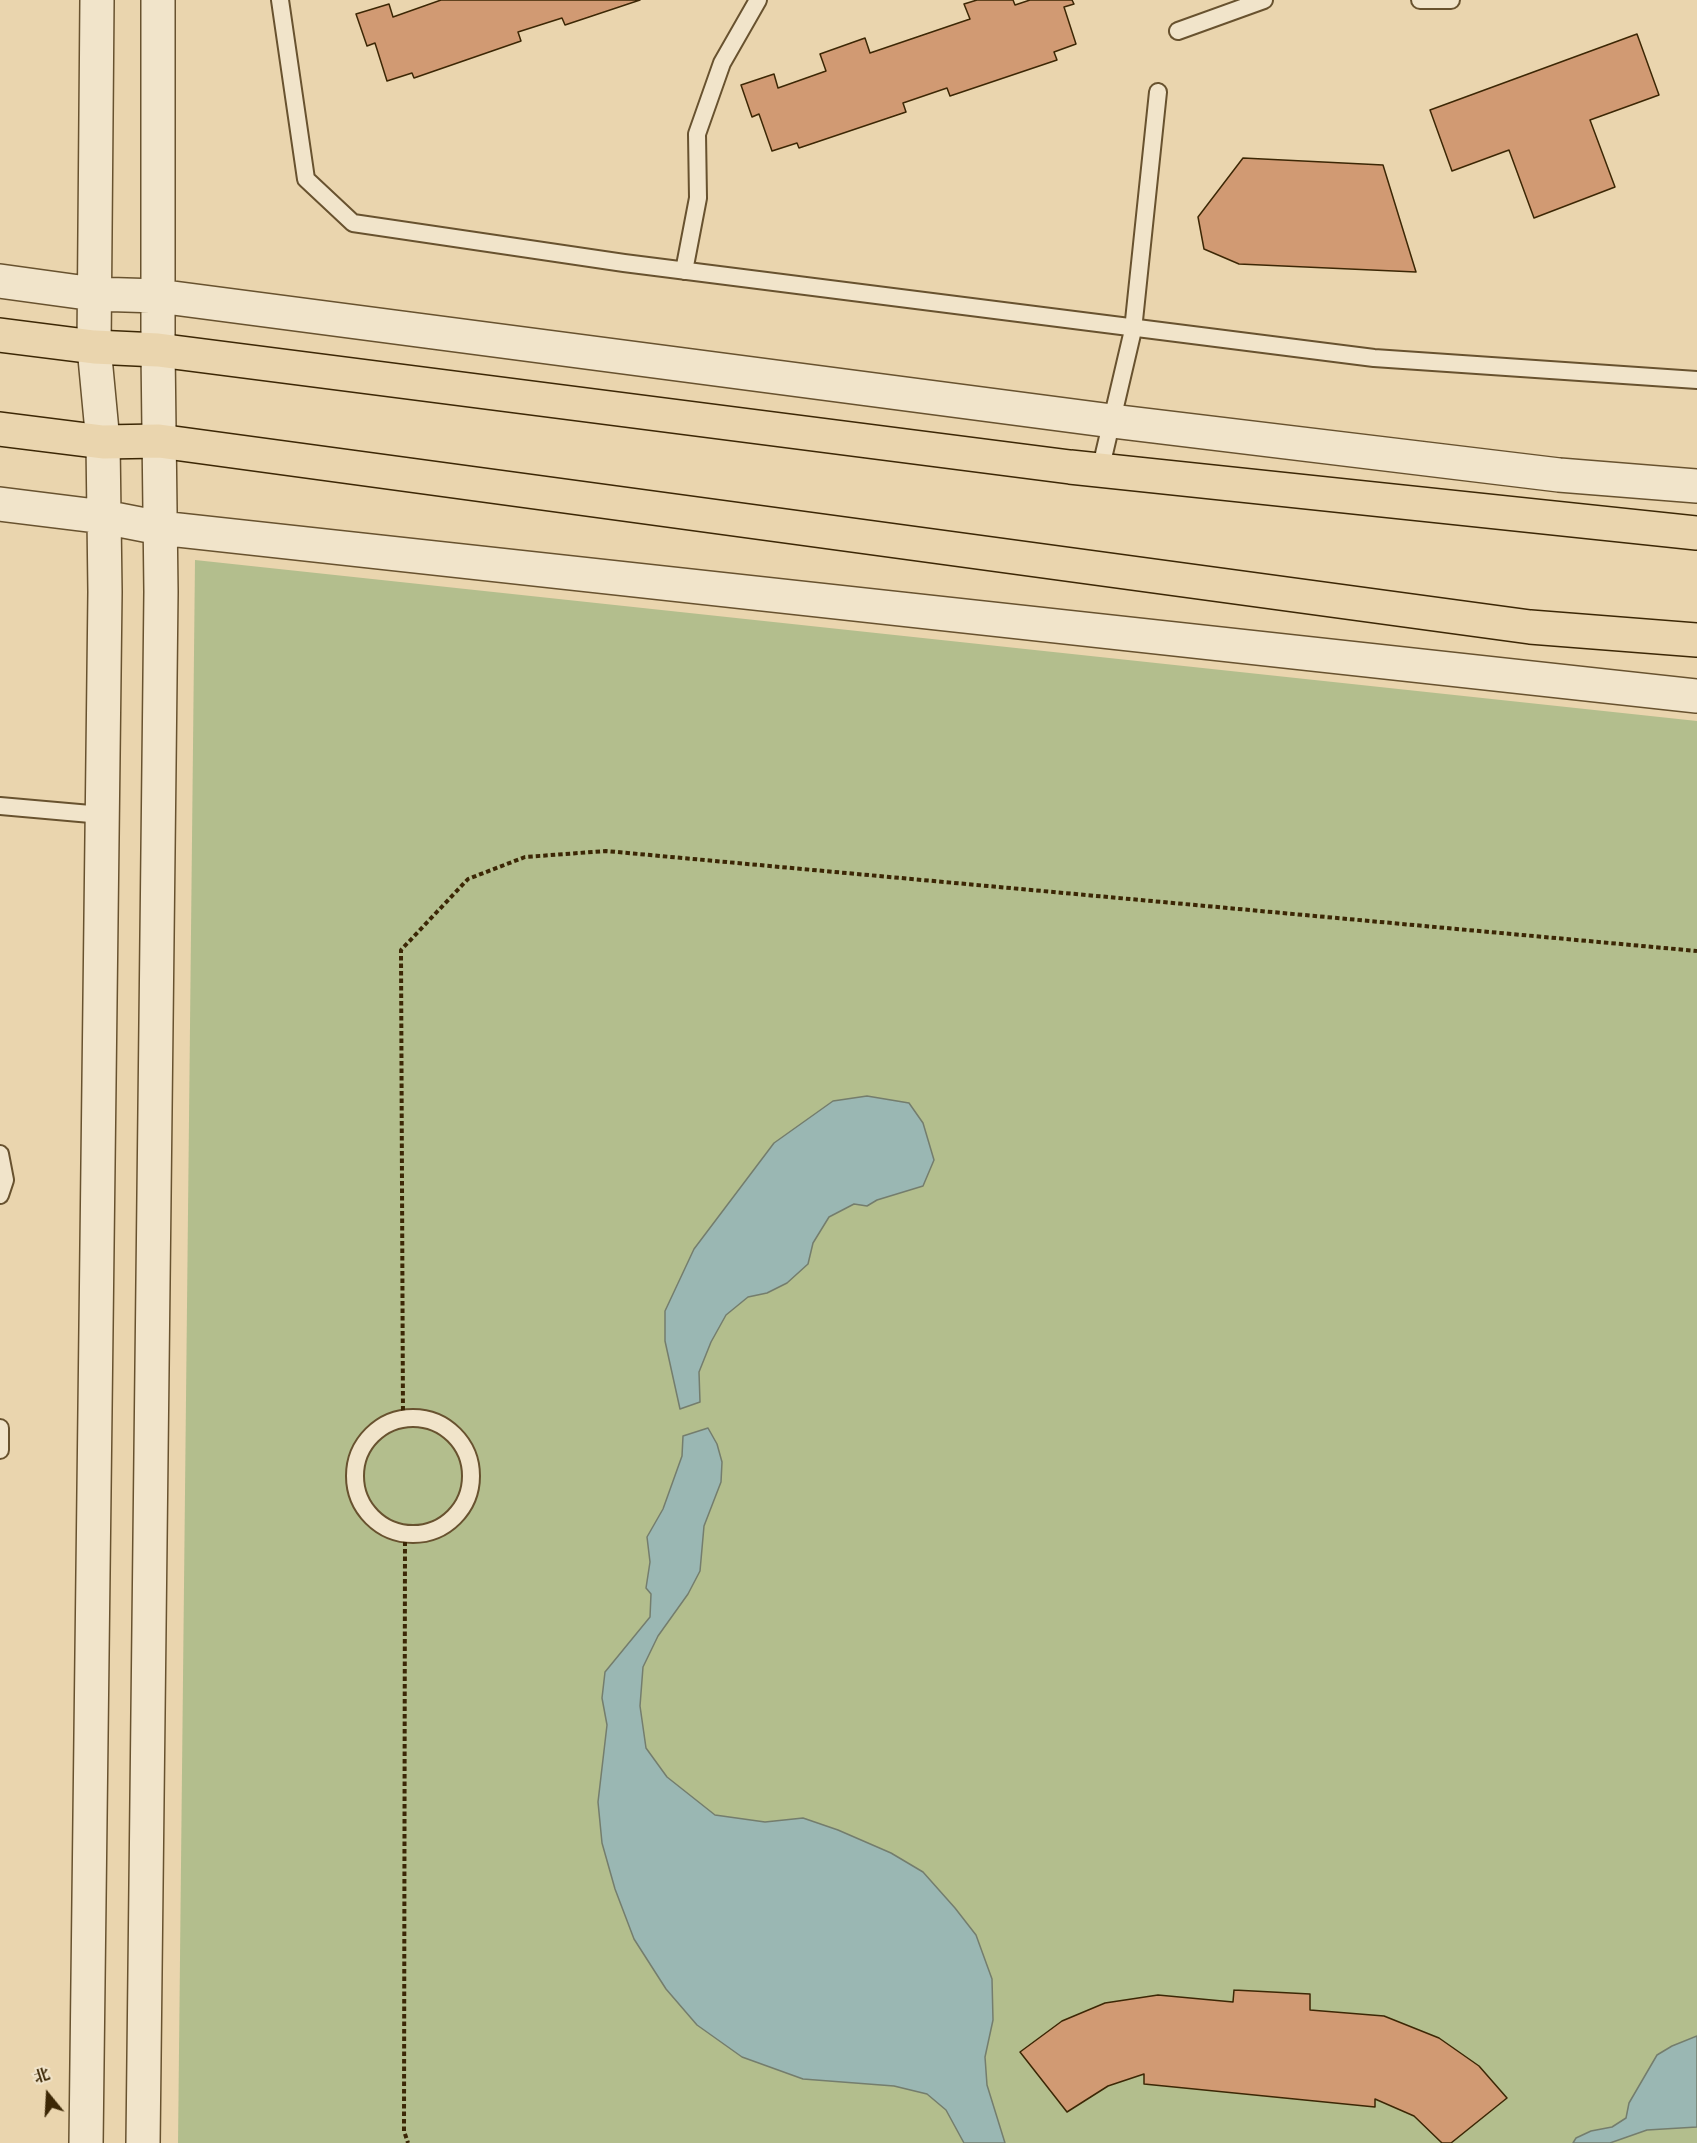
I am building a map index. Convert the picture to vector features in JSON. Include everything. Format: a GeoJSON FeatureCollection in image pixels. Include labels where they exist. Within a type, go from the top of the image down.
{"type":"FeatureCollection","features":[{"type":"Feature","properties":{"kind":"main road"},"geometry":{"type":"LineString","coordinates":[[0,335],[94,347],[158,350],[1101,471],[1697,533]]}},
{"type":"Feature","properties":{"kind":"main road"},"geometry":{"type":"LineString","coordinates":[[0,429],[103,442],[159,441],[1530,627],[1697,640]]}},
{"type":"Feature","properties":{"kind":"street"},"geometry":{"type":"LineString","coordinates":[[86,2143],[104,517],[103,442],[94,347],[98,0]]}},
{"type":"Feature","properties":{"kind":"street"},"geometry":{"type":"LineString","coordinates":[[143,2143],[160,528],[158,0]]}},
{"type":"Feature","properties":{"kind":"street"},"geometry":{"type":"LineString","coordinates":[[0,281],[94,294],[158,296],[1112,421],[1559,475],[1697,486]]}},
{"type":"Feature","properties":{"kind":"street"},"geometry":{"type":"LineString","coordinates":[[0,504],[104,517],[160,528],[1697,696]]}},
{"type":"Feature","properties":{"kind":"lane"},"geometry":{"type":"LineString","coordinates":[[280,0],[306,179],[353,223],[684,271],[902,297],[1133,330],[1374,358],[1697,380]]}},
{"type":"Feature","properties":{"kind":"lane"},"geometry":{"type":"LineString","coordinates":[[684,271],[698,198],[697,134],[723,63],[758,0]]}},
{"type":"Feature","properties":{"kind":"lane"},"geometry":{"type":"LineString","coordinates":[[1178,31],[1264,0]]}},
{"type":"Feature","properties":{"kind":"lane"},"geometry":{"type":"LineString","coordinates":[[1420,0],[1451,0]]}},
{"type":"Feature","properties":{"kind":"lane"},"geometry":{"type":"LineString","coordinates":[[1101,471],[1133,330],[1158,92]]}},
{"type":"Feature","properties":{"kind":"lane"},"geometry":{"type":"LineString","coordinates":[[0,806],[102,815]]}},
{"type":"Feature","properties":{"kind":"lane"},"geometry":{"type":"LineString","coordinates":[[0,1154],[5,1180],[0,1195]]}},
{"type":"Feature","properties":{"kind":"lane"},"geometry":{"type":"LineString","coordinates":[[403,1418],[423,1418],[443,1425],[458,1438],[468,1455],[472,1475],[469,1495],[459,1513],[444,1526],[425,1533],[405,1534],[386,1528],[366,1511],[357,1494],[354,1480],[357,1458],[368,1438],[384,1425],[403,1418]]}},
{"type":"Feature","properties":{"kind":"lane"},"geometry":{"type":"LineString","coordinates":[[0,1428],[0,1450]]}},
{"type":"Feature","properties":{"kind":"path"},"geometry":{"type":"LineString","coordinates":[[403,1418],[401,950],[468,879],[525,857],[606,851],[1697,951]]}},
{"type":"Feature","properties":{"kind":"path"},"geometry":{"type":"LineString","coordinates":[[405,1534],[404,2131],[408,2143]]}},
{"type":"Feature","properties":{"kind":"green space"},"geometry":{"type":"Polygon","coordinates":[[[195,560],[1697,721],[1697,2143],[178,2143],[195,560]]]}},
{"type":"Feature","properties":{"kind":"water"},"geometry":{"type":"Polygon","coordinates":[[[867,1096],[909,1103],[923,1123],[934,1160],[923,1186],[877,1200],[867,1206],[854,1204],[829,1217],[813,1243],[808,1264],[787,1283],[767,1293],[748,1297],[726,1315],[711,1342],[699,1372],[700,1402],[680,1409],[665,1341],[665,1311],[694,1249],[774,1143],[833,1101],[867,1096]]]}},
{"type":"Feature","properties":{"kind":"water"},"geometry":{"type":"Polygon","coordinates":[[[708,1428],[717,1444],[722,1462],[721,1482],[704,1526],[700,1571],[688,1594],[658,1636],[643,1667],[640,1706],[646,1748],[667,1777],[715,1815],[765,1822],[803,1818],[891,1853],[923,1872],[976,1935],[992,1979],[993,2020],[985,2057],[987,2085],[1005,2143],[964,2143],[946,2110],[927,2094],[894,2086],[803,2079],[742,2057],[697,2025],[666,1989],[634,1939],[615,1889],[602,1843],[598,1802],[607,1725],[602,1698],[605,1672],[650,1617],[651,1594],[646,1588],[650,1562],[647,1537],[663,1509],[682,1456],[683,1436],[708,1428]]]}},
{"type":"Feature","properties":{"kind":"water"},"geometry":{"type":"Polygon","coordinates":[[[1697,2036],[1697,2127],[1647,2130],[1610,2143],[1573,2143],[1576,2138],[1591,2131],[1612,2127],[1626,2118],[1629,2103],[1657,2055],[1697,2036]]]}},
{"type":"Feature","properties":{"kind":"building"},"geometry":{"type":"Polygon","coordinates":[[[441,0],[640,0],[565,25],[562,18],[518,32],[521,41],[414,78],[412,73],[387,81],[375,43],[367,46],[356,14],[389,4],[393,17],[441,0]]]}},
{"type":"Feature","properties":{"kind":"building"},"geometry":{"type":"Polygon","coordinates":[[[977,0],[1013,0],[1015,5],[1030,0],[1072,0],[1074,4],[1064,7],[1076,44],[1054,52],[1057,60],[950,96],[947,88],[903,103],[906,112],[799,148],[797,143],[772,151],[759,114],[752,117],[741,85],[774,74],[778,88],[826,71],[820,54],[865,38],[870,53],[970,19],[964,4],[977,0]]]}},
{"type":"Feature","properties":{"kind":"building"},"geometry":{"type":"Polygon","coordinates":[[[1637,34],[1659,95],[1590,120],[1615,187],[1534,218],[1509,150],[1452,171],[1430,110],[1637,34]]]}},
{"type":"Feature","properties":{"kind":"building"},"geometry":{"type":"Polygon","coordinates":[[[1243,158],[1383,165],[1416,272],[1239,264],[1204,249],[1198,217],[1243,158]]]}},
{"type":"Feature","properties":{"kind":"building"},"geometry":{"type":"Polygon","coordinates":[[[1234,1990],[1310,1994],[1310,2010],[1384,2016],[1439,2038],[1479,2066],[1507,2098],[1451,2143],[1442,2143],[1414,2116],[1375,2099],[1375,2107],[1144,2084],[1144,2074],[1108,2086],[1067,2112],[1020,2052],[1062,2021],[1105,2003],[1158,1995],[1233,2002],[1234,1990]]]}}]}
